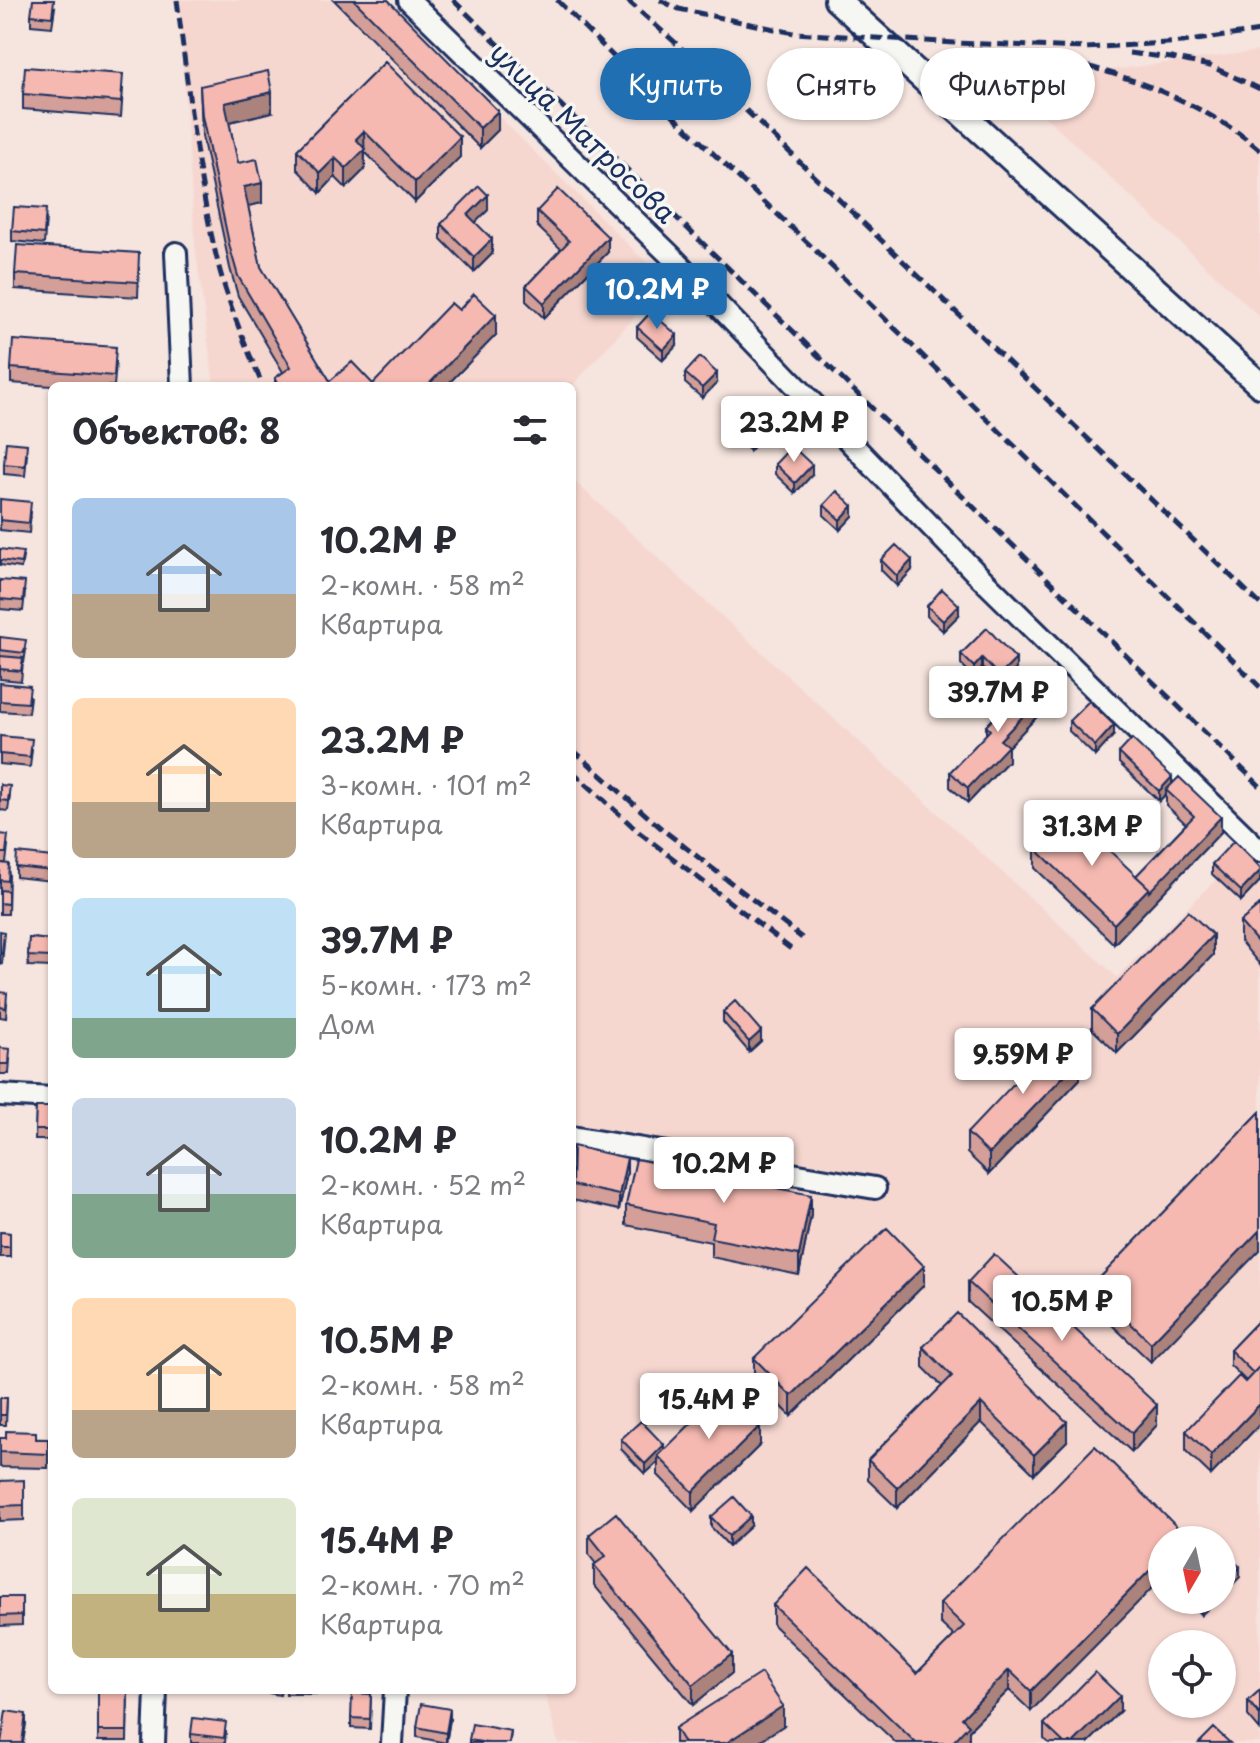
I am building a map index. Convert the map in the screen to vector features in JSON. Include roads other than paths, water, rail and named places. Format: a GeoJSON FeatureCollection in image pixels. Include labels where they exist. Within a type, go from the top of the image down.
{"type":"FeatureCollection","features":[{"type":"Feature","properties":{"kind":"main road"},"geometry":{"type":"LineString","coordinates":[[837,0],[1260,385]]}},
{"type":"Feature","properties":{"kind":"street","name":"улица Матросова"},"geometry":{"type":"LineString","coordinates":[[409,0],[671,256],[974,571],[1260,851]]}},
{"type":"Feature","properties":{"kind":"street"},"geometry":{"type":"LineString","coordinates":[[176,253],[182,382]]}},
{"type":"Feature","properties":{"kind":"street"},"geometry":{"type":"LineString","coordinates":[[0,1095],[48,1098]]}},
{"type":"Feature","properties":{"kind":"street"},"geometry":{"type":"LineString","coordinates":[[576,1138],[875,1188]]}},
{"type":"Feature","properties":{"kind":"street"},"geometry":{"type":"LineString","coordinates":[[154,1743],[156,1694]]}},
{"type":"Feature","properties":{"kind":"street"},"geometry":{"type":"LineString","coordinates":[[392,1743],[395,1694]]}},
{"type":"Feature","properties":{"kind":"railway"},"geometry":{"type":"LineString","coordinates":[[177,0],[194,137],[212,238],[229,301],[261,382]]}},
{"type":"Feature","properties":{"kind":"railway"},"geometry":{"type":"LineString","coordinates":[[453,0],[1260,786]]}},
{"type":"Feature","properties":{"kind":"railway"},"geometry":{"type":"LineString","coordinates":[[557,0],[1260,687]]}},
{"type":"Feature","properties":{"kind":"railway"},"geometry":{"type":"LineString","coordinates":[[627,0],[678,45],[1260,604]]}},
{"type":"Feature","properties":{"kind":"railway"},"geometry":{"type":"LineString","coordinates":[[660,0],[679,9],[794,33],[957,43],[1085,48],[1182,42],[1260,31]]}},
{"type":"Feature","properties":{"kind":"railway"},"geometry":{"type":"LineString","coordinates":[[1129,53],[1210,66],[1260,89]]}},
{"type":"Feature","properties":{"kind":"railway"},"geometry":{"type":"LineString","coordinates":[[1095,68],[1184,102],[1212,116],[1260,150]]}},
{"type":"Feature","properties":{"kind":"railway"},"geometry":{"type":"LineString","coordinates":[[576,753],[662,829],[802,938]]}},
{"type":"Feature","properties":{"kind":"railway"},"geometry":{"type":"LineString","coordinates":[[576,775],[640,833],[791,949]]}}]}
